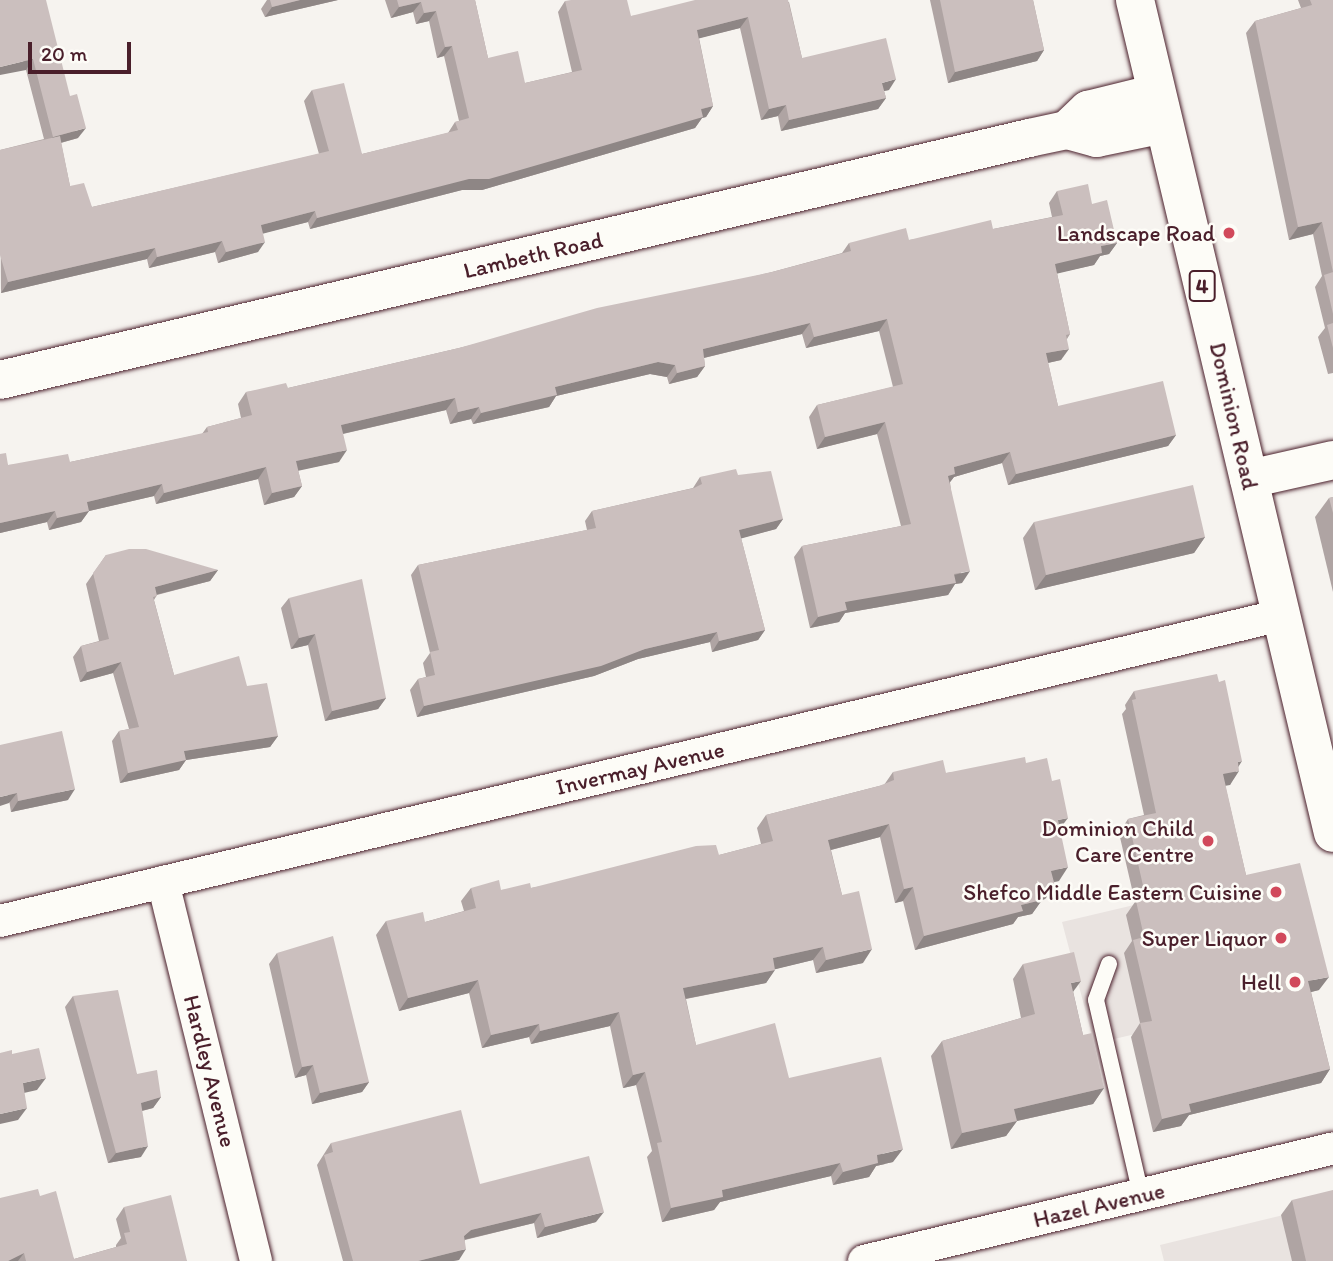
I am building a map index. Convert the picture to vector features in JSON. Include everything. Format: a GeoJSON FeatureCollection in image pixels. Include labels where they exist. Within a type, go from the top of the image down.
{"type":"FeatureCollection","features":[{"type":"Feature","properties":{"kind":"street","name":"Dominion Road"},"geometry":{"type":"LineString","coordinates":[[1135,0],[1333,831]]}},
{"type":"Feature","properties":{"kind":"street","name":"Lambeth Road"},"geometry":{"type":"LineString","coordinates":[[0,380],[1067,130],[1088,110],[1160,108]]}},
{"type":"Feature","properties":{"kind":"street"},"geometry":{"type":"LineString","coordinates":[[1249,479],[1333,460]]}},
{"type":"Feature","properties":{"kind":"street","name":"Invermay Avenue"},"geometry":{"type":"LineString","coordinates":[[0,921],[1281,615]]}},
{"type":"Feature","properties":{"kind":"street","name":"Hardley Avenue"},"geometry":{"type":"LineString","coordinates":[[163,882],[256,1261]]}},
{"type":"Feature","properties":{"kind":"street","name":"Hazel Avenue"},"geometry":{"type":"LineString","coordinates":[[864,1261],[1333,1148]]}},
{"type":"Feature","properties":{"kind":"lane"},"geometry":{"type":"LineString","coordinates":[[1109,964],[1096,1000],[1141,1195]]}},
{"type":"Feature","properties":{"kind":"shaded area"},"geometry":{"type":"Polygon","coordinates":[[[1283,870],[1312,993],[1114,1039],[1138,1141],[1121,1145],[1062,922],[1283,870]]]}},
{"type":"Feature","properties":{"kind":"shaded area"},"geometry":{"type":"Polygon","coordinates":[[[1333,1203],[1333,1261],[1164,1261],[1160,1245],[1333,1203]]]}},
{"type":"Feature","properties":{"kind":"building"},"geometry":{"type":"Polygon","coordinates":[[[0,0],[46,0],[70,96],[77,94],[86,128],[53,137],[33,59],[0,67],[0,0]]]}},
{"type":"Feature","properties":{"kind":"building"},"geometry":{"type":"Polygon","coordinates":[[[270,0],[300,0],[272,7],[270,0]]]}},
{"type":"Feature","properties":{"kind":"building"},"geometry":{"type":"Polygon","coordinates":[[[397,0],[475,0],[488,58],[518,51],[525,83],[582,70],[565,1],[571,0],[627,0],[631,16],[695,0],[788,0],[802,58],[886,38],[896,79],[882,83],[886,98],[789,120],[786,105],[769,109],[748,17],[697,30],[713,106],[701,109],[703,117],[489,179],[469,179],[317,218],[315,211],[261,225],[265,242],[226,252],[222,241],[157,257],[155,248],[8,282],[0,255],[0,150],[60,136],[70,186],[84,183],[92,207],[329,151],[312,90],[344,83],[362,154],[458,130],[455,122],[469,118],[452,46],[445,47],[436,11],[424,13],[421,2],[399,7],[397,0]]]}},
{"type":"Feature","properties":{"kind":"building"},"geometry":{"type":"Polygon","coordinates":[[[940,0],[1033,0],[1044,50],[955,72],[940,0]]]}},
{"type":"Feature","properties":{"kind":"building"},"geometry":{"type":"Polygon","coordinates":[[[1310,0],[1333,0],[1333,272],[1322,222],[1298,227],[1255,21],[1312,5],[1310,0]]]}},
{"type":"Feature","properties":{"kind":"building"},"geometry":{"type":"Polygon","coordinates":[[[1088,184],[1092,204],[1107,200],[1117,243],[1101,246],[1102,253],[1055,264],[1070,334],[1066,335],[1069,349],[1046,353],[1058,406],[1163,381],[1176,435],[1016,474],[1010,452],[954,467],[955,474],[948,476],[970,571],[954,574],[956,583],[845,602],[847,610],[818,617],[802,546],[911,524],[885,422],[825,437],[817,405],[903,384],[887,319],[814,337],[810,323],[703,349],[705,366],[677,373],[675,365],[658,362],[555,387],[557,395],[481,413],[479,407],[458,412],[455,398],[341,425],[347,450],[296,461],[302,486],[272,493],[266,467],[164,493],[162,484],[87,502],[89,511],[57,518],[55,511],[0,523],[0,454],[6,453],[8,465],[68,454],[70,462],[208,432],[207,427],[252,415],[246,392],[286,383],[288,388],[459,348],[597,308],[772,272],[851,251],[849,243],[906,228],[909,240],[991,220],[993,229],[1063,215],[1057,191],[1088,184]]]}},
{"type":"Feature","properties":{"kind":"building"},"geometry":{"type":"Polygon","coordinates":[[[1333,272],[1333,314],[1324,275],[1333,272]]]}},
{"type":"Feature","properties":{"kind":"building"},"geometry":{"type":"Polygon","coordinates":[[[1333,323],[1333,348],[1327,325],[1333,323]]]}},
{"type":"Feature","properties":{"kind":"building"},"geometry":{"type":"Polygon","coordinates":[[[736,469],[738,475],[771,471],[783,519],[739,530],[765,630],[719,641],[717,632],[645,649],[601,666],[424,706],[418,679],[435,675],[430,652],[439,650],[418,565],[596,528],[592,511],[694,488],[702,484],[700,477],[736,469]]]}},
{"type":"Feature","properties":{"kind":"building"},"geometry":{"type":"Polygon","coordinates":[[[1193,485],[1205,537],[1046,575],[1034,522],[1193,485]]]}},
{"type":"Feature","properties":{"kind":"building"},"geometry":{"type":"Polygon","coordinates":[[[1333,497],[1333,513],[1329,498],[1333,497]]]}},
{"type":"Feature","properties":{"kind":"building"},"geometry":{"type":"Polygon","coordinates":[[[129,549],[146,549],[218,570],[155,587],[157,596],[153,597],[174,675],[239,656],[247,686],[267,683],[278,736],[184,751],[186,760],[128,773],[119,731],[139,727],[121,662],[87,672],[81,646],[109,639],[93,573],[106,555],[129,549]]]}},
{"type":"Feature","properties":{"kind":"building"},"geometry":{"type":"Polygon","coordinates":[[[362,579],[386,698],[332,711],[315,634],[299,638],[289,598],[362,579]]]}},
{"type":"Feature","properties":{"kind":"building"},"geometry":{"type":"Polygon","coordinates":[[[1217,674],[1219,682],[1225,680],[1242,761],[1238,762],[1239,771],[1223,774],[1246,875],[1300,863],[1329,977],[1308,981],[1330,1069],[1189,1104],[1191,1112],[1162,1119],[1140,1023],[1152,1021],[1133,940],[1144,937],[1136,901],[1146,899],[1128,819],[1156,813],[1132,700],[1136,699],[1134,691],[1217,674]]]}},
{"type":"Feature","properties":{"kind":"building"},"geometry":{"type":"Polygon","coordinates":[[[62,731],[75,789],[18,801],[17,793],[0,797],[0,745],[62,731]]]}},
{"type":"Feature","properties":{"kind":"building"},"geometry":{"type":"Polygon","coordinates":[[[1025,757],[1026,763],[1047,758],[1052,781],[1060,779],[1068,818],[1058,820],[1068,867],[1051,871],[1055,886],[1039,889],[1042,900],[1021,905],[1023,911],[924,936],[913,887],[904,889],[889,824],[828,840],[842,895],[859,891],[872,949],[826,960],[823,947],[773,958],[775,970],[683,988],[696,1045],[775,1023],[789,1078],[881,1057],[903,1149],[877,1155],[878,1163],[843,1172],[840,1163],[722,1190],[723,1197],[671,1208],[657,1143],[662,1142],[645,1072],[633,1075],[619,1012],[540,1031],[539,1024],[491,1035],[478,980],[408,998],[386,921],[423,912],[425,922],[476,908],[471,888],[499,880],[501,890],[530,883],[531,888],[696,846],[716,845],[719,855],[773,841],[766,815],[879,786],[894,780],[893,772],[943,760],[946,773],[1025,757]]]}},
{"type":"Feature","properties":{"kind":"building"},"geometry":{"type":"Polygon","coordinates":[[[333,936],[369,1082],[320,1093],[313,1065],[302,1067],[277,953],[333,936]]]}},
{"type":"Feature","properties":{"kind":"building"},"geometry":{"type":"Polygon","coordinates":[[[1074,952],[1081,981],[1071,983],[1083,1035],[1092,1033],[1104,1088],[1014,1109],[1017,1121],[962,1133],[942,1041],[1035,1014],[1023,964],[1074,952]]]}},
{"type":"Feature","properties":{"kind":"building"},"geometry":{"type":"Polygon","coordinates":[[[118,990],[137,1074],[157,1070],[161,1097],[141,1103],[148,1146],[116,1153],[73,996],[118,990]]]}},
{"type":"Feature","properties":{"kind":"building"},"geometry":{"type":"Polygon","coordinates":[[[39,1048],[46,1078],[23,1083],[27,1108],[0,1114],[0,1053],[12,1050],[12,1054],[39,1048]]]}},
{"type":"Feature","properties":{"kind":"building"},"geometry":{"type":"Polygon","coordinates":[[[461,1110],[480,1184],[589,1156],[604,1212],[545,1227],[541,1213],[471,1230],[464,1236],[466,1249],[418,1261],[353,1261],[324,1155],[333,1152],[331,1143],[461,1110]]]}},
{"type":"Feature","properties":{"kind":"building"},"geometry":{"type":"Polygon","coordinates":[[[38,1189],[40,1196],[56,1191],[74,1259],[127,1244],[124,1233],[130,1232],[124,1207],[171,1195],[187,1261],[26,1261],[24,1253],[8,1261],[0,1261],[0,1198],[38,1189]]]}},
{"type":"Feature","properties":{"kind":"building"},"geometry":{"type":"Polygon","coordinates":[[[1333,1190],[1333,1261],[1306,1261],[1292,1200],[1333,1190]]]}},
{"type":"Feature","properties":{"kind":"place","name":"Landscape Road"},"geometry":{"type":"Point","coordinates":[1229,233]}},
{"type":"Feature","properties":{"kind":"place","name":"Dominion Child Care Centre"},"geometry":{"type":"Point","coordinates":[1208,841]}},
{"type":"Feature","properties":{"kind":"place","name":"Shefco Middle Eastern Cuisine"},"geometry":{"type":"Point","coordinates":[1276,892]}},
{"type":"Feature","properties":{"kind":"place","name":"Super Liquor"},"geometry":{"type":"Point","coordinates":[1281,938]}},
{"type":"Feature","properties":{"kind":"place","name":"Hell"},"geometry":{"type":"Point","coordinates":[1295,982]}}]}
